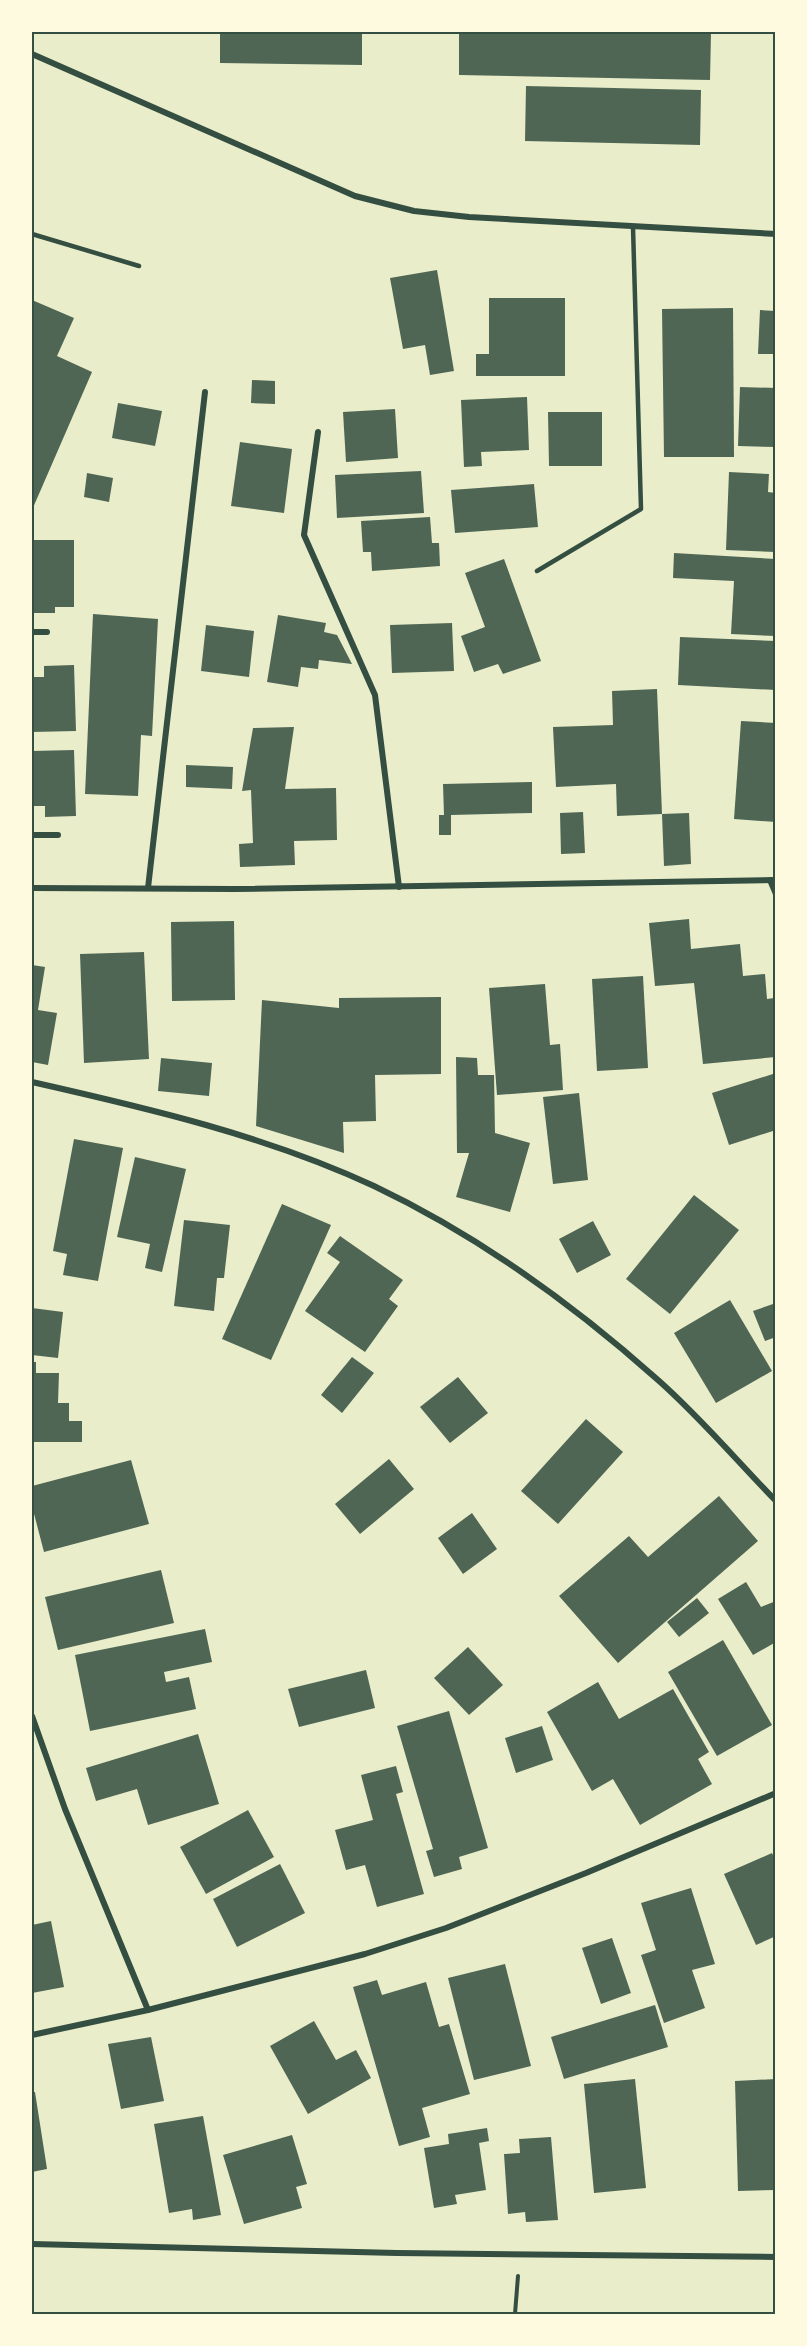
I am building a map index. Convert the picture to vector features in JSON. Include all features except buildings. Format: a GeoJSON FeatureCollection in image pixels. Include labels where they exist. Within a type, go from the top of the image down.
{"type":"FeatureCollection","features":[{"type":"Feature","properties":{"kind":"street"},"geometry":{"type":"LineString","coordinates":[[32,54],[355,196],[414,211],[458,216],[776,234]]}},
{"type":"Feature","properties":{"kind":"street"},"geometry":{"type":"LineString","coordinates":[[148,888],[205,392]]}},
{"type":"Feature","properties":{"kind":"street"},"geometry":{"type":"LineString","coordinates":[[318,432],[304,535],[375,695],[399,887]]}},
{"type":"Feature","properties":{"kind":"street"},"geometry":{"type":"LineString","coordinates":[[32,632],[47,632]]}},
{"type":"Feature","properties":{"kind":"street"},"geometry":{"type":"LineString","coordinates":[[32,835],[58,835]]}},
{"type":"Feature","properties":{"kind":"street"},"geometry":{"type":"LineString","coordinates":[[32,888],[399,887],[772,880],[776,894]]}},
{"type":"Feature","properties":{"kind":"street"},"geometry":{"type":"LineString","coordinates":[[32,1082],[197,1124],[292,1154],[374,1186],[449,1227],[512,1267],[594,1328],[659,1381],[776,1501]]}},
{"type":"Feature","properties":{"kind":"street"},"geometry":{"type":"LineString","coordinates":[[32,1716],[65,1809],[148,2010]]}},
{"type":"Feature","properties":{"kind":"street"},"geometry":{"type":"LineString","coordinates":[[32,2035],[148,2010],[365,1954],[446,1928],[586,1873],[776,1793]]}},
{"type":"Feature","properties":{"kind":"street"},"geometry":{"type":"LineString","coordinates":[[32,2244],[776,2258]]}},
{"type":"Feature","properties":{"kind":"lane"},"geometry":{"type":"LineString","coordinates":[[537,571],[642,509],[633,227]]}},
{"type":"Feature","properties":{"kind":"lane"},"geometry":{"type":"LineString","coordinates":[[32,234],[139,266]]}},
{"type":"Feature","properties":{"kind":"path"},"geometry":{"type":"LineString","coordinates":[[515,2312],[519,2254]]}}]}
